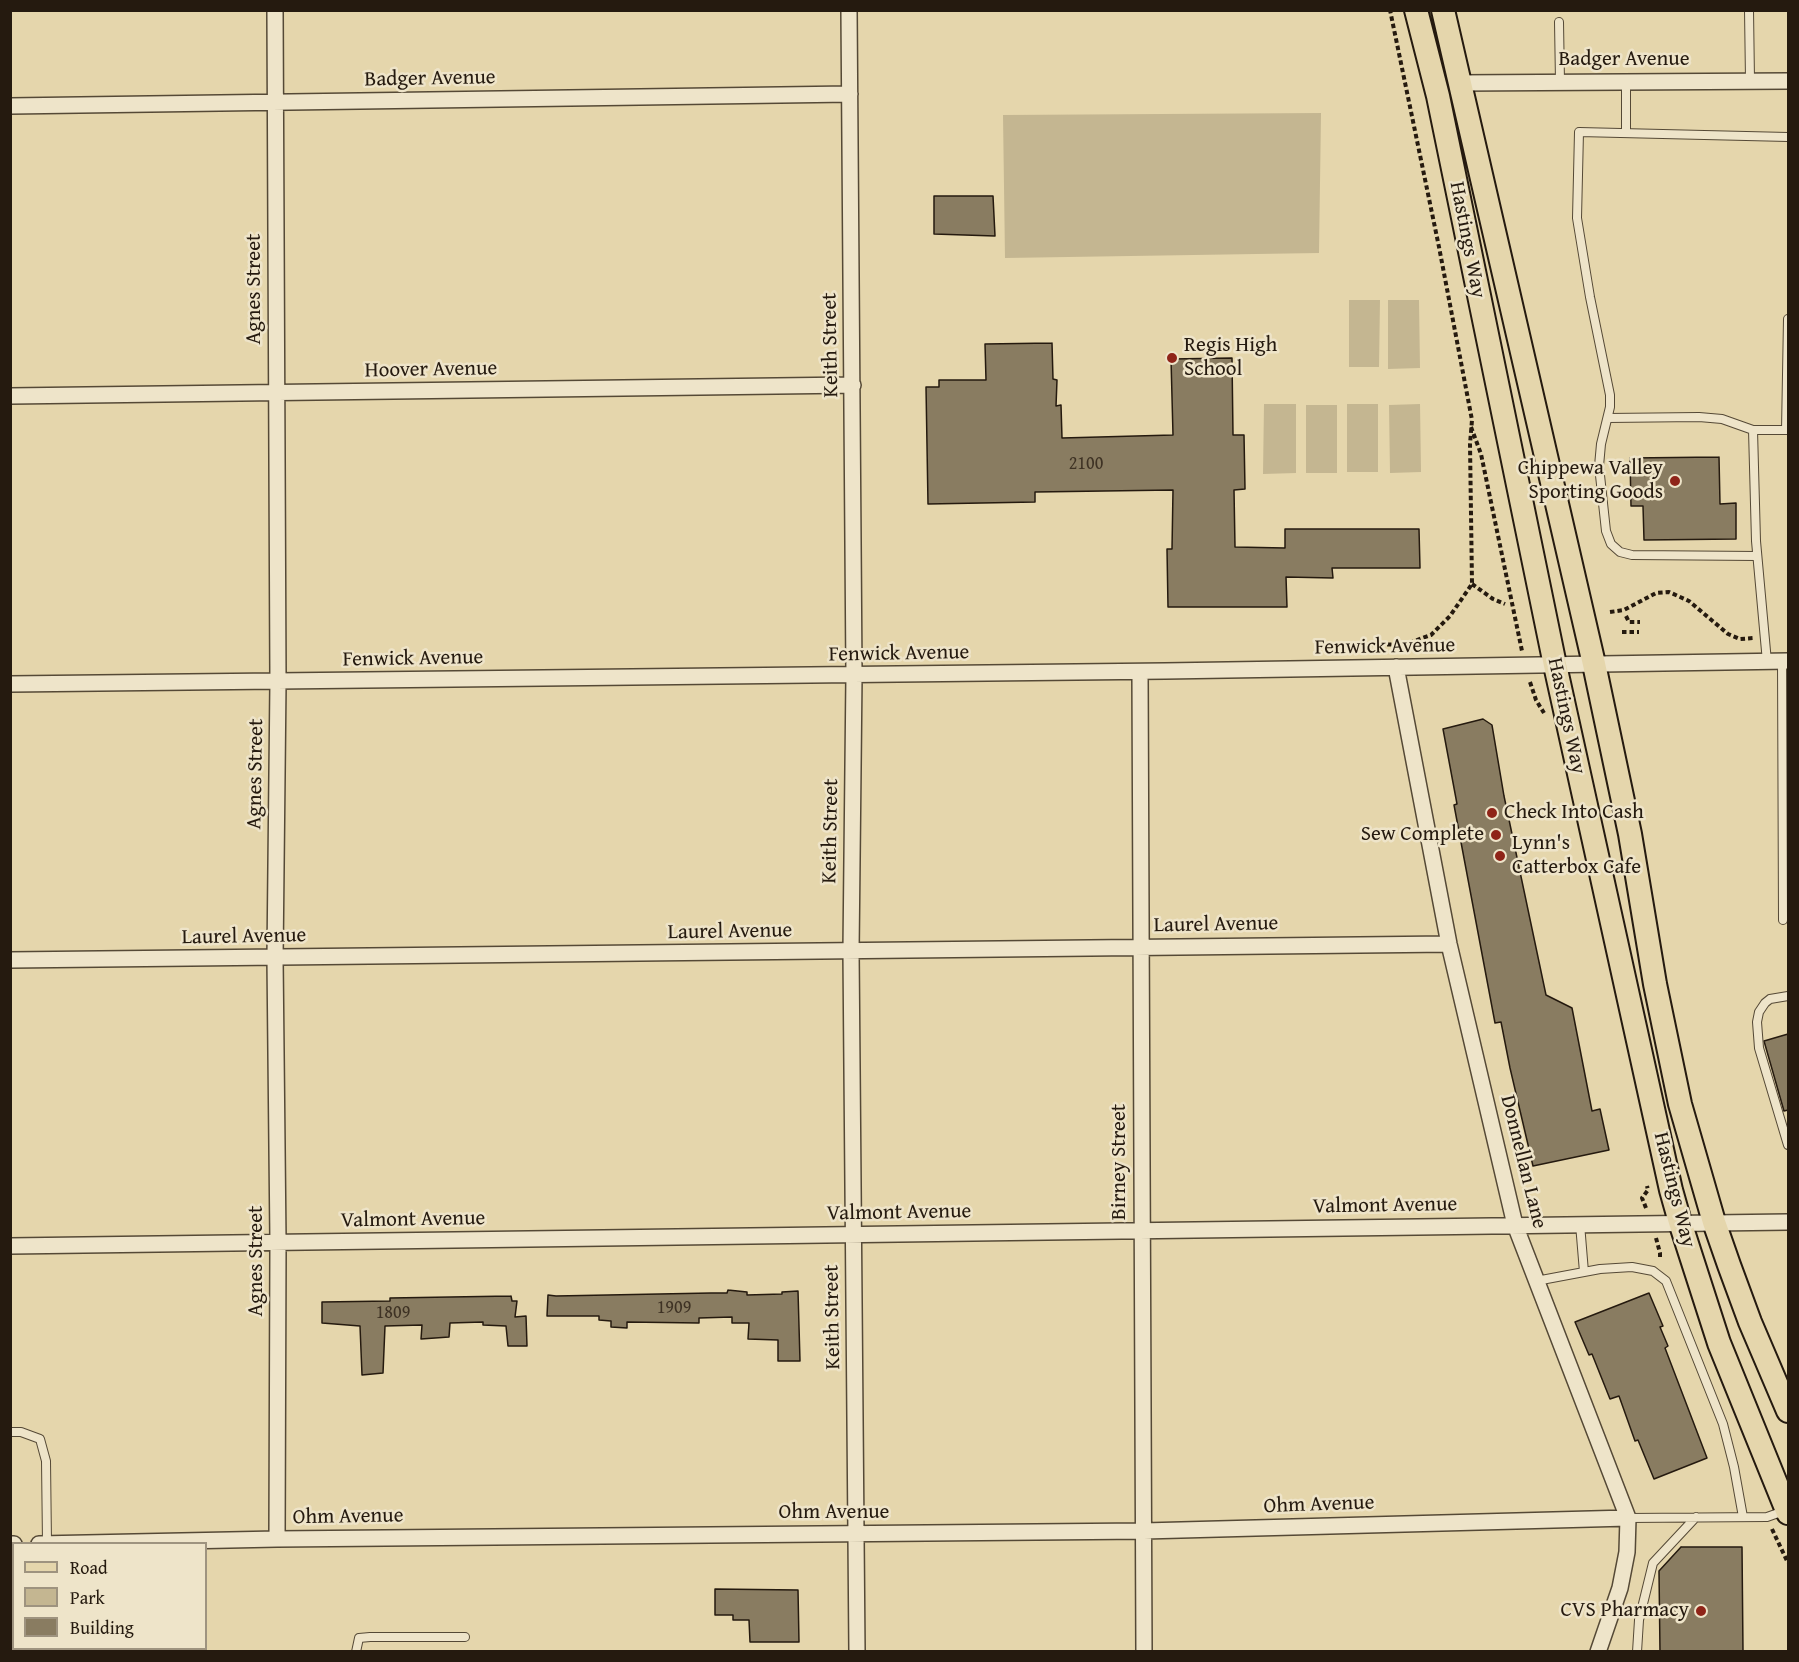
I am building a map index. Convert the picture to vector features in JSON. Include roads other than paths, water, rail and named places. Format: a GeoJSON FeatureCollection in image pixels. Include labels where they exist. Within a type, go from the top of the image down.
{"type":"FeatureCollection","features":[{"type":"Feature","properties":{"kind":"main road","name":"Hastings Way"},"geometry":{"type":"LineString","coordinates":[[1416,10],[1438,96],[1555,665],[1680,1222],[1719,1343],[1788,1511]]}},
{"type":"Feature","properties":{"kind":"main road"},"geometry":{"type":"LineString","coordinates":[[1426,10],[1439,63],[1450,81],[1459,84]]}},
{"type":"Feature","properties":{"kind":"main road","name":"Hastings Way"},"geometry":{"type":"LineString","coordinates":[[1443,10],[1594,664],[1630,834],[1655,984],[1680,1104],[1714,1222],[1750,1322],[1788,1412]]}},
{"type":"Feature","properties":{"kind":"street","name":"Agnes Street"},"geometry":{"type":"LineString","coordinates":[[275,10],[278,682],[275,958],[278,1242],[277,1539]]}},
{"type":"Feature","properties":{"kind":"street","name":"Keith Street"},"geometry":{"type":"LineString","coordinates":[[849,10],[854,675],[851,951],[857,1652]]}},
{"type":"Feature","properties":{"kind":"street","name":"Badger Avenue"},"geometry":{"type":"LineString","coordinates":[[1459,84],[1788,81]]}},
{"type":"Feature","properties":{"kind":"street","name":"Badger Avenue"},"geometry":{"type":"LineString","coordinates":[[10,106],[849,94]]}},
{"type":"Feature","properties":{"kind":"street","name":"Hoover Avenue"},"geometry":{"type":"LineString","coordinates":[[10,396],[853,385]]}},
{"type":"Feature","properties":{"kind":"street","name":"Fenwick Avenue"},"geometry":{"type":"LineString","coordinates":[[10,684],[1140,672],[1779,661]]}},
{"type":"Feature","properties":{"kind":"street","name":"Donnellan Lane"},"geometry":{"type":"LineString","coordinates":[[1396,667],[1449,944],[1515,1225],[1628,1518],[1627,1552],[1620,1588],[1598,1652]]}},
{"type":"Feature","properties":{"kind":"street","name":"Birney Street"},"geometry":{"type":"LineString","coordinates":[[1140,672],[1144,1652]]}},
{"type":"Feature","properties":{"kind":"street","name":"Laurel Avenue"},"geometry":{"type":"LineString","coordinates":[[10,960],[1449,944]]}},
{"type":"Feature","properties":{"kind":"street","name":"Valmont Avenue"},"geometry":{"type":"LineString","coordinates":[[10,1246],[1788,1222]]}},
{"type":"Feature","properties":{"kind":"street","name":"Ohm Avenue"},"geometry":{"type":"LineString","coordinates":[[142,1542],[1144,1531],[1628,1518]]}},
{"type":"Feature","properties":{"kind":"lane"},"geometry":{"type":"LineString","coordinates":[[1749,10],[1750,80]]}},
{"type":"Feature","properties":{"kind":"lane"},"geometry":{"type":"LineString","coordinates":[[1559,22],[1560,82]]}},
{"type":"Feature","properties":{"kind":"lane"},"geometry":{"type":"LineString","coordinates":[[1626,81],[1626,133]]}},
{"type":"Feature","properties":{"kind":"lane"},"geometry":{"type":"LineString","coordinates":[[1757,556],[1632,555],[1620,552],[1611,544],[1606,531],[1599,466],[1610,394],[1577,218],[1579,132],[1788,137]]}},
{"type":"Feature","properties":{"kind":"lane"},"geometry":{"type":"LineString","coordinates":[[1608,418],[1699,417],[1722,419],[1753,430],[1787,430],[1788,319]]}},
{"type":"Feature","properties":{"kind":"lane"},"geometry":{"type":"LineString","coordinates":[[1753,430],[1757,556],[1764,638],[1779,661],[1783,920]]}},
{"type":"Feature","properties":{"kind":"lane"},"geometry":{"type":"LineString","coordinates":[[1788,996],[1770,999],[1765,1003],[1759,1012],[1757,1022],[1759,1048],[1788,1146]]}},
{"type":"Feature","properties":{"kind":"lane"},"geometry":{"type":"LineString","coordinates":[[1580,1224],[1584,1272]]}},
{"type":"Feature","properties":{"kind":"lane"},"geometry":{"type":"LineString","coordinates":[[1536,1281],[1600,1269],[1642,1268],[1660,1275],[1666,1281],[1723,1424],[1743,1517]]}},
{"type":"Feature","properties":{"kind":"lane"},"geometry":{"type":"LineString","coordinates":[[10,1432],[21,1432],[40,1439],[46,1461],[47,1542]]}},
{"type":"Feature","properties":{"kind":"lane"},"geometry":{"type":"LineString","coordinates":[[1628,1518],[1767,1516],[1788,1511]]}},
{"type":"Feature","properties":{"kind":"lane"},"geometry":{"type":"LineString","coordinates":[[1637,1652],[1639,1620],[1653,1563],[1696,1517]]}},
{"type":"Feature","properties":{"kind":"lane"},"geometry":{"type":"LineString","coordinates":[[356,1652],[359,1638],[465,1637]]}},
{"type":"Feature","properties":{"kind":"place","name":"Regis High School"},"geometry":{"type":"Point","coordinates":[1172,358]}},
{"type":"Feature","properties":{"kind":"place","name":"Chippewa Valley Sporting Goods"},"geometry":{"type":"Point","coordinates":[1675,481]}},
{"type":"Feature","properties":{"kind":"place","name":"Check Into Cash"},"geometry":{"type":"Point","coordinates":[1492,813]}},
{"type":"Feature","properties":{"kind":"place","name":"Sew Complete"},"geometry":{"type":"Point","coordinates":[1496,835]}},
{"type":"Feature","properties":{"kind":"place","name":"Lynn's Catterbox Cafe"},"geometry":{"type":"Point","coordinates":[1500,856]}},
{"type":"Feature","properties":{"kind":"place","name":"CVS Pharmacy"},"geometry":{"type":"Point","coordinates":[1701,1611]}}]}
